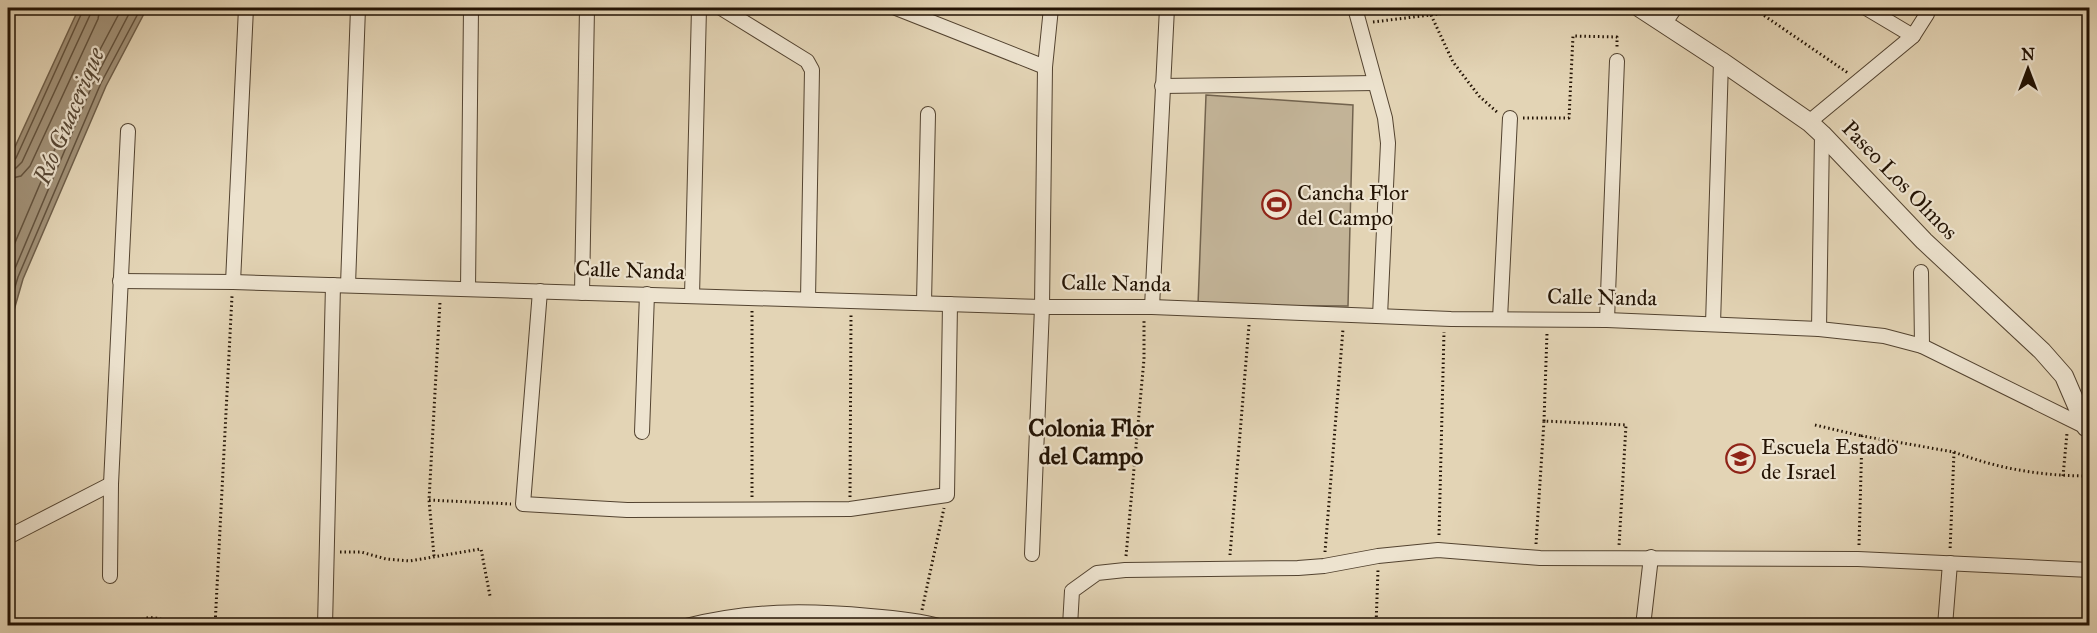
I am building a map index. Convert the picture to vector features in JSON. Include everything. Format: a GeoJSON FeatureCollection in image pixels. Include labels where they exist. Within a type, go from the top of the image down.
{"type":"FeatureCollection","features":[{"type":"Feature","properties":{"kind":"street"},"geometry":{"type":"LineString","coordinates":[[233,282],[246,8]]}},
{"type":"Feature","properties":{"kind":"street"},"geometry":{"type":"LineString","coordinates":[[348,285],[358,8]]}},
{"type":"Feature","properties":{"kind":"street"},"geometry":{"type":"LineString","coordinates":[[468,289],[471,8]]}},
{"type":"Feature","properties":{"kind":"street"},"geometry":{"type":"LineString","coordinates":[[582,292],[587,8]]}},
{"type":"Feature","properties":{"kind":"street"},"geometry":{"type":"LineString","coordinates":[[692,296],[699,8]]}},
{"type":"Feature","properties":{"kind":"street"},"geometry":{"type":"LineString","coordinates":[[721,8],[807,61],[812,70],[808,299]]}},
{"type":"Feature","properties":{"kind":"street"},"geometry":{"type":"LineString","coordinates":[[897,8],[1045,67]]}},
{"type":"Feature","properties":{"kind":"street"},"geometry":{"type":"LineString","coordinates":[[1032,554],[1042,307],[1045,67],[1051,8]]}},
{"type":"Feature","properties":{"kind":"street"},"geometry":{"type":"LineString","coordinates":[[1148,307],[1167,8]]}},
{"type":"Feature","properties":{"kind":"street"},"geometry":{"type":"LineString","coordinates":[[1355,8],[1385,118],[1388,143],[1380,316]]}},
{"type":"Feature","properties":{"kind":"street","name":"Paseo Los Olmos"},"geometry":{"type":"LineString","coordinates":[[1640,8],[1721,60],[1815,128],[1924,241],[2042,351],[2064,376],[2088,427]]}},
{"type":"Feature","properties":{"kind":"street"},"geometry":{"type":"LineString","coordinates":[[1665,24],[1676,8]]}},
{"type":"Feature","properties":{"kind":"street"},"geometry":{"type":"LineString","coordinates":[[1866,8],[1913,36]]}},
{"type":"Feature","properties":{"kind":"street"},"geometry":{"type":"LineString","coordinates":[[1819,328],[1815,128],[1859,80],[1913,36],[1927,14],[1928,8]]}},
{"type":"Feature","properties":{"kind":"street"},"geometry":{"type":"LineString","coordinates":[[1713,324],[1721,60]]}},
{"type":"Feature","properties":{"kind":"street"},"geometry":{"type":"LineString","coordinates":[[1607,320],[1617,61]]}},
{"type":"Feature","properties":{"kind":"street"},"geometry":{"type":"LineString","coordinates":[[1162,86],[1376,83]]}},
{"type":"Feature","properties":{"kind":"street"},"geometry":{"type":"LineString","coordinates":[[924,303],[928,114]]}},
{"type":"Feature","properties":{"kind":"street"},"geometry":{"type":"LineString","coordinates":[[1500,319],[1510,118]]}},
{"type":"Feature","properties":{"kind":"street"},"geometry":{"type":"LineString","coordinates":[[110,576],[111,484],[128,131]]}},
{"type":"Feature","properties":{"kind":"street"},"geometry":{"type":"LineString","coordinates":[[1921,272],[1922,346]]}},
{"type":"Feature","properties":{"kind":"street","name":"Calle Nanda"},"geometry":{"type":"LineString","coordinates":[[120,281],[348,285],[1042,307],[1148,307],[1344,315],[1607,320],[1819,328],[1884,336],[1922,346],[2088,427]]}},
{"type":"Feature","properties":{"kind":"street"},"geometry":{"type":"LineString","coordinates":[[325,626],[333,285]]}},
{"type":"Feature","properties":{"kind":"street"},"geometry":{"type":"LineString","coordinates":[[540,291],[523,504],[627,510],[849,509],[947,495],[950,304]]}},
{"type":"Feature","properties":{"kind":"street"},"geometry":{"type":"LineString","coordinates":[[642,432],[647,294]]}},
{"type":"Feature","properties":{"kind":"street"},"geometry":{"type":"LineString","coordinates":[[8,537],[111,484]]}},
{"type":"Feature","properties":{"kind":"street"},"geometry":{"type":"LineString","coordinates":[[1070,626],[1072,591],[1097,573],[1125,570],[1229,570],[1324,566],[1378,556],[1438,550],[1535,557],[1858,559],[2090,570]]}},
{"type":"Feature","properties":{"kind":"street"},"geometry":{"type":"LineString","coordinates":[[1643,626],[1651,557]]}},
{"type":"Feature","properties":{"kind":"street"},"geometry":{"type":"LineString","coordinates":[[1946,626],[1950,563]]}},
{"type":"Feature","properties":{"kind":"street"},"geometry":{"type":"LineString","coordinates":[[686,626],[713,619],[780,611],[832,612],[920,621],[939,626]]}},
{"type":"Feature","properties":{"kind":"path"},"geometry":{"type":"LineString","coordinates":[[1361,24],[1487,8]]}},
{"type":"Feature","properties":{"kind":"path"},"geometry":{"type":"LineString","coordinates":[[1754,8],[1859,80]]}},
{"type":"Feature","properties":{"kind":"path"},"geometry":{"type":"LineString","coordinates":[[1431,15],[1453,62],[1479,96],[1499,114],[1510,118],[1569,118],[1573,36],[1617,37],[1617,61]]}},
{"type":"Feature","properties":{"kind":"path"},"geometry":{"type":"LineString","coordinates":[[215,626],[233,282]]}},
{"type":"Feature","properties":{"kind":"path"},"geometry":{"type":"LineString","coordinates":[[434,556],[429,500],[441,288]]}},
{"type":"Feature","properties":{"kind":"path"},"geometry":{"type":"LineString","coordinates":[[752,298],[752,511]]}},
{"type":"Feature","properties":{"kind":"path"},"geometry":{"type":"LineString","coordinates":[[849,509],[852,301]]}},
{"type":"Feature","properties":{"kind":"path"},"geometry":{"type":"LineString","coordinates":[[1125,570],[1148,307]]}},
{"type":"Feature","properties":{"kind":"path"},"geometry":{"type":"LineString","coordinates":[[1229,570],[1250,311]]}},
{"type":"Feature","properties":{"kind":"path"},"geometry":{"type":"LineString","coordinates":[[1324,566],[1344,315]]}},
{"type":"Feature","properties":{"kind":"path"},"geometry":{"type":"LineString","coordinates":[[1438,550],[1444,318]]}},
{"type":"Feature","properties":{"kind":"path"},"geometry":{"type":"LineString","coordinates":[[1535,557],[1548,320]]}},
{"type":"Feature","properties":{"kind":"path"},"geometry":{"type":"LineString","coordinates":[[2063,476],[2068,419]]}},
{"type":"Feature","properties":{"kind":"path"},"geometry":{"type":"LineString","coordinates":[[1544,421],[1626,425],[1619,557]]}},
{"type":"Feature","properties":{"kind":"path"},"geometry":{"type":"LineString","coordinates":[[1815,425],[1862,436],[1954,452],[1987,464],[2034,474],[2090,476]]}},
{"type":"Feature","properties":{"kind":"path"},"geometry":{"type":"LineString","coordinates":[[1858,559],[1862,436]]}},
{"type":"Feature","properties":{"kind":"path"},"geometry":{"type":"LineString","coordinates":[[1950,563],[1954,452]]}},
{"type":"Feature","properties":{"kind":"path"},"geometry":{"type":"LineString","coordinates":[[920,621],[947,495]]}},
{"type":"Feature","properties":{"kind":"path"},"geometry":{"type":"LineString","coordinates":[[429,500],[523,504]]}},
{"type":"Feature","properties":{"kind":"path"},"geometry":{"type":"LineString","coordinates":[[326,552],[361,552],[386,559],[410,561],[481,549],[490,596]]}},
{"type":"Feature","properties":{"kind":"path"},"geometry":{"type":"LineString","coordinates":[[1376,626],[1378,556]]}},
{"type":"Feature","properties":{"kind":"path"},"geometry":{"type":"LineString","coordinates":[[136,626],[143,618],[152,616],[178,626]]}},
{"type":"Feature","properties":{"kind":"shaded area","name":"Cancha Flor del Campo"},"geometry":{"type":"Polygon","coordinates":[[[1206,95],[1353,105],[1348,306],[1198,305],[1206,95]]]}},
{"type":"Feature","properties":{"kind":"water","name":"Río Guacerique"},"geometry":{"type":"Polygon","coordinates":[[[79,8],[147,8],[106,86],[23,279],[8,331],[8,162],[79,8]]]}},
{"type":"Feature","properties":{"kind":"place","name":"Cancha Flor del Campo"},"geometry":{"type":"Point","coordinates":[1276,205]}},
{"type":"Feature","properties":{"kind":"place","name":"Escuela Estado de Israel"},"geometry":{"type":"Point","coordinates":[1740,459]}},
{"type":"Feature","properties":{"kind":"district","name":"Colonia Flor del Campo"},"geometry":{"type":"Point","coordinates":[1091,442]}}]}
